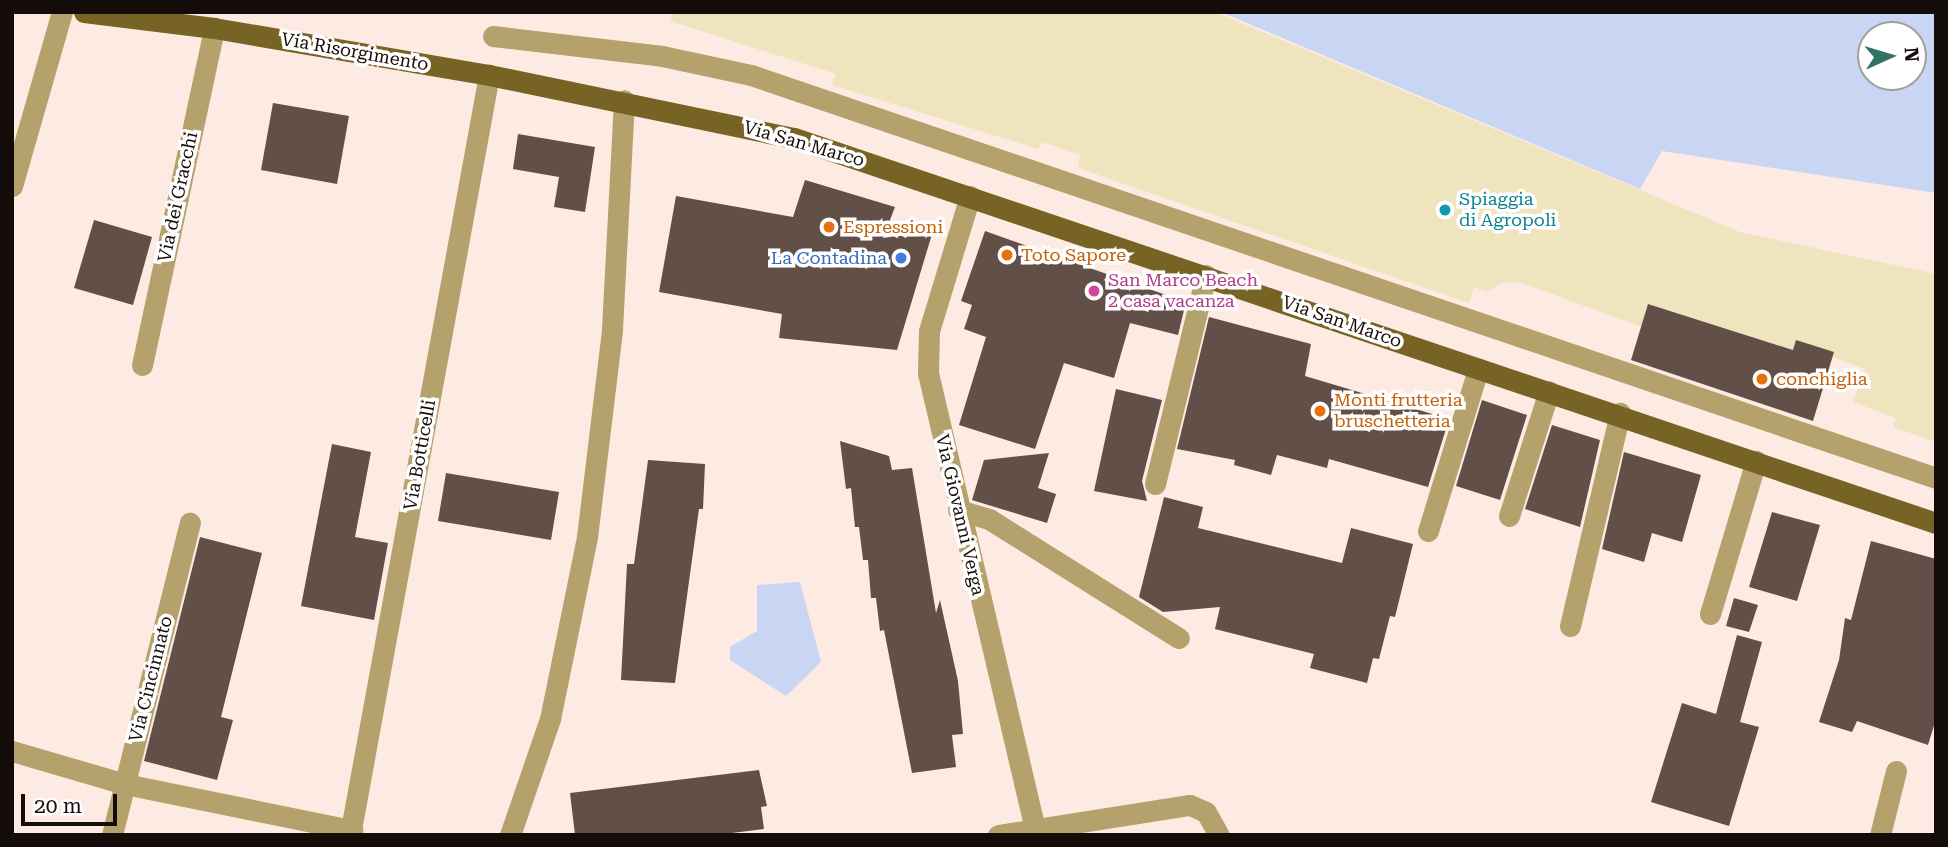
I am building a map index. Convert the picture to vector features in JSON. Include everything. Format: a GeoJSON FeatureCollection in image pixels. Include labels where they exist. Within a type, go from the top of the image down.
{"type":"FeatureCollection","features":[{"type":"Feature","properties":{"kind":"main road","name":"Via Risorgimento"},"geometry":{"type":"LineString","coordinates":[[84,12],[214,28],[624,100]]}},
{"type":"Feature","properties":{"kind":"main road","name":"Via San Marco"},"geometry":{"type":"LineString","coordinates":[[624,100],[794,138],[1478,369],[1620,414],[1936,523]]}},
{"type":"Feature","properties":{"kind":"street"},"geometry":{"type":"LineString","coordinates":[[12,186],[62,12]]}},
{"type":"Feature","properties":{"kind":"street","name":"Via dei Gracchi"},"geometry":{"type":"LineString","coordinates":[[142,365],[214,28]]}},
{"type":"Feature","properties":{"kind":"street"},"geometry":{"type":"LineString","coordinates":[[493,36],[662,56],[751,75],[1936,478]]}},
{"type":"Feature","properties":{"kind":"street","name":"Via Botticelli"},"geometry":{"type":"LineString","coordinates":[[351,832],[489,75]]}},
{"type":"Feature","properties":{"kind":"street"},"geometry":{"type":"LineString","coordinates":[[510,835],[550,719],[587,537],[612,329],[624,100]]}},
{"type":"Feature","properties":{"kind":"street","name":"Via Giovanni Verga"},"geometry":{"type":"LineString","coordinates":[[970,197],[929,331],[928,373],[958,510],[1036,832]]}},
{"type":"Feature","properties":{"kind":"street"},"geometry":{"type":"LineString","coordinates":[[1155,484],[1206,275]]}},
{"type":"Feature","properties":{"kind":"street"},"geometry":{"type":"LineString","coordinates":[[1428,531],[1478,369]]}},
{"type":"Feature","properties":{"kind":"street"},"geometry":{"type":"LineString","coordinates":[[1509,516],[1549,391]]}},
{"type":"Feature","properties":{"kind":"street"},"geometry":{"type":"LineString","coordinates":[[1570,626],[1620,414]]}},
{"type":"Feature","properties":{"kind":"street"},"geometry":{"type":"LineString","coordinates":[[1710,614],[1756,461]]}},
{"type":"Feature","properties":{"kind":"street"},"geometry":{"type":"LineString","coordinates":[[958,510],[989,519],[1179,638]]}},
{"type":"Feature","properties":{"kind":"street","name":"Via Cincinnato"},"geometry":{"type":"LineString","coordinates":[[112,835],[190,523]]}},
{"type":"Feature","properties":{"kind":"street"},"geometry":{"type":"LineString","coordinates":[[12,751],[125,784],[351,832]]}},
{"type":"Feature","properties":{"kind":"street"},"geometry":{"type":"LineString","coordinates":[[1880,835],[1896,771]]}},
{"type":"Feature","properties":{"kind":"street"},"geometry":{"type":"LineString","coordinates":[[998,835],[1036,832],[1190,805],[1206,811],[1219,835]]}},
{"type":"Feature","properties":{"kind":"sand","name":"Spiaggia di Agropoli"},"geometry":{"type":"Polygon","coordinates":[[[672,12],[1215,12],[1740,232],[1936,274],[1936,442],[1893,427],[1896,418],[1853,402],[1865,369],[1833,357],[1834,352],[1793,350],[1649,304],[1642,327],[1519,282],[1501,283],[1488,292],[1474,287],[1469,303],[1078,168],[1080,155],[1042,142],[1038,149],[832,85],[836,74],[670,21],[672,12]]]}},
{"type":"Feature","properties":{"kind":"water"},"geometry":{"type":"Polygon","coordinates":[[[1221,12],[1936,12],[1936,193],[1662,151],[1640,189],[1221,12]]]}},
{"type":"Feature","properties":{"kind":"water"},"geometry":{"type":"Polygon","coordinates":[[[800,582],[821,662],[786,696],[730,660],[730,647],[757,631],[757,585],[800,582]]]}},
{"type":"Feature","properties":{"kind":"building"},"geometry":{"type":"Polygon","coordinates":[[[273,103],[349,116],[337,184],[261,170],[273,103]]]}},
{"type":"Feature","properties":{"kind":"building"},"geometry":{"type":"Polygon","coordinates":[[[518,134],[595,147],[585,212],[554,207],[559,177],[513,169],[518,134]]]}},
{"type":"Feature","properties":{"kind":"building"},"geometry":{"type":"Polygon","coordinates":[[[805,180],[895,207],[883,238],[933,231],[897,350],[779,338],[782,314],[659,292],[676,196],[793,217],[805,180]]]}},
{"type":"Feature","properties":{"kind":"building"},"geometry":{"type":"Polygon","coordinates":[[[94,220],[152,237],[133,305],[74,288],[94,220]]]}},
{"type":"Feature","properties":{"kind":"building"},"geometry":{"type":"Polygon","coordinates":[[[985,231],[1186,302],[1178,335],[1130,323],[1114,378],[1064,363],[1035,449],[959,425],[986,337],[964,329],[972,305],[961,301],[985,231]]]}},
{"type":"Feature","properties":{"kind":"building"},"geometry":{"type":"Polygon","coordinates":[[[1648,304],[1793,350],[1796,340],[1834,352],[1813,421],[1631,360],[1648,304]]]}},
{"type":"Feature","properties":{"kind":"building"},"geometry":{"type":"Polygon","coordinates":[[[1209,317],[1311,344],[1305,376],[1449,419],[1428,487],[1329,459],[1327,468],[1277,455],[1271,475],[1234,465],[1235,460],[1177,449],[1209,317]]]}},
{"type":"Feature","properties":{"kind":"building"},"geometry":{"type":"Polygon","coordinates":[[[1116,389],[1162,400],[1142,481],[1147,501],[1094,491],[1116,389]]]}},
{"type":"Feature","properties":{"kind":"building"},"geometry":{"type":"Polygon","coordinates":[[[1482,400],[1527,415],[1500,500],[1456,486],[1482,400]]]}},
{"type":"Feature","properties":{"kind":"building"},"geometry":{"type":"Polygon","coordinates":[[[1552,425],[1600,440],[1580,527],[1525,509],[1552,425]]]}},
{"type":"Feature","properties":{"kind":"building"},"geometry":{"type":"Polygon","coordinates":[[[840,441],[889,456],[892,470],[912,468],[936,613],[940,600],[958,681],[963,734],[952,735],[956,767],[912,773],[884,630],[880,631],[876,598],[871,598],[868,560],[863,560],[859,527],[855,527],[851,488],[846,489],[840,441]]]}},
{"type":"Feature","properties":{"kind":"building"},"geometry":{"type":"Polygon","coordinates":[[[332,444],[371,452],[355,537],[388,543],[374,620],[301,606],[332,444]]]}},
{"type":"Feature","properties":{"kind":"building"},"geometry":{"type":"Polygon","coordinates":[[[1624,452],[1701,475],[1682,542],[1652,533],[1644,562],[1602,549],[1624,452]]]}},
{"type":"Feature","properties":{"kind":"building"},"geometry":{"type":"Polygon","coordinates":[[[1049,453],[1038,488],[1056,494],[1047,523],[972,500],[984,460],[1049,453]]]}},
{"type":"Feature","properties":{"kind":"building"},"geometry":{"type":"Polygon","coordinates":[[[648,460],[705,464],[703,509],[699,509],[675,683],[621,680],[627,564],[634,564],[648,460]]]}},
{"type":"Feature","properties":{"kind":"building"},"geometry":{"type":"Polygon","coordinates":[[[446,473],[559,492],[551,540],[438,521],[446,473]]]}},
{"type":"Feature","properties":{"kind":"building"},"geometry":{"type":"Polygon","coordinates":[[[1164,497],[1203,507],[1198,528],[1342,563],[1351,528],[1413,544],[1395,617],[1390,616],[1379,659],[1373,658],[1367,683],[1310,668],[1314,654],[1215,629],[1220,607],[1163,612],[1139,597],[1164,497]]]}},
{"type":"Feature","properties":{"kind":"building"},"geometry":{"type":"Polygon","coordinates":[[[1772,512],[1820,525],[1797,601],[1749,587],[1772,512]]]}},
{"type":"Feature","properties":{"kind":"building"},"geometry":{"type":"Polygon","coordinates":[[[200,537],[262,553],[221,717],[233,720],[217,780],[144,761],[200,537]]]}},
{"type":"Feature","properties":{"kind":"building"},"geometry":{"type":"Polygon","coordinates":[[[1871,541],[1936,559],[1936,719],[1928,745],[1857,721],[1852,732],[1819,722],[1839,660],[1845,618],[1851,620],[1871,541]]]}},
{"type":"Feature","properties":{"kind":"building"},"geometry":{"type":"Polygon","coordinates":[[[1734,598],[1758,605],[1749,632],[1726,626],[1734,598]]]}},
{"type":"Feature","properties":{"kind":"building"},"geometry":{"type":"Polygon","coordinates":[[[1737,635],[1762,642],[1740,722],[1759,727],[1729,826],[1651,802],[1682,703],[1716,714],[1737,635]]]}},
{"type":"Feature","properties":{"kind":"building"},"geometry":{"type":"Polygon","coordinates":[[[759,770],[767,806],[761,807],[764,829],[716,835],[575,835],[570,793],[759,770]]]}},
{"type":"Feature","properties":{"kind":"place","name":"Spiaggia di Agropoli"},"geometry":{"type":"Point","coordinates":[1445,210]}},
{"type":"Feature","properties":{"kind":"place","name":"Espressioni"},"geometry":{"type":"Point","coordinates":[829,227]}},
{"type":"Feature","properties":{"kind":"place","name":"Toto Sapore"},"geometry":{"type":"Point","coordinates":[1007,255]}},
{"type":"Feature","properties":{"kind":"place","name":"La Contadina"},"geometry":{"type":"Point","coordinates":[901,258]}},
{"type":"Feature","properties":{"kind":"place","name":"San Marco Beach 2 casa vacanza"},"geometry":{"type":"Point","coordinates":[1094,291]}},
{"type":"Feature","properties":{"kind":"place","name":"conchiglia"},"geometry":{"type":"Point","coordinates":[1762,379]}},
{"type":"Feature","properties":{"kind":"place","name":"Monti frutteria bruschetteria"},"geometry":{"type":"Point","coordinates":[1320,411]}}]}
